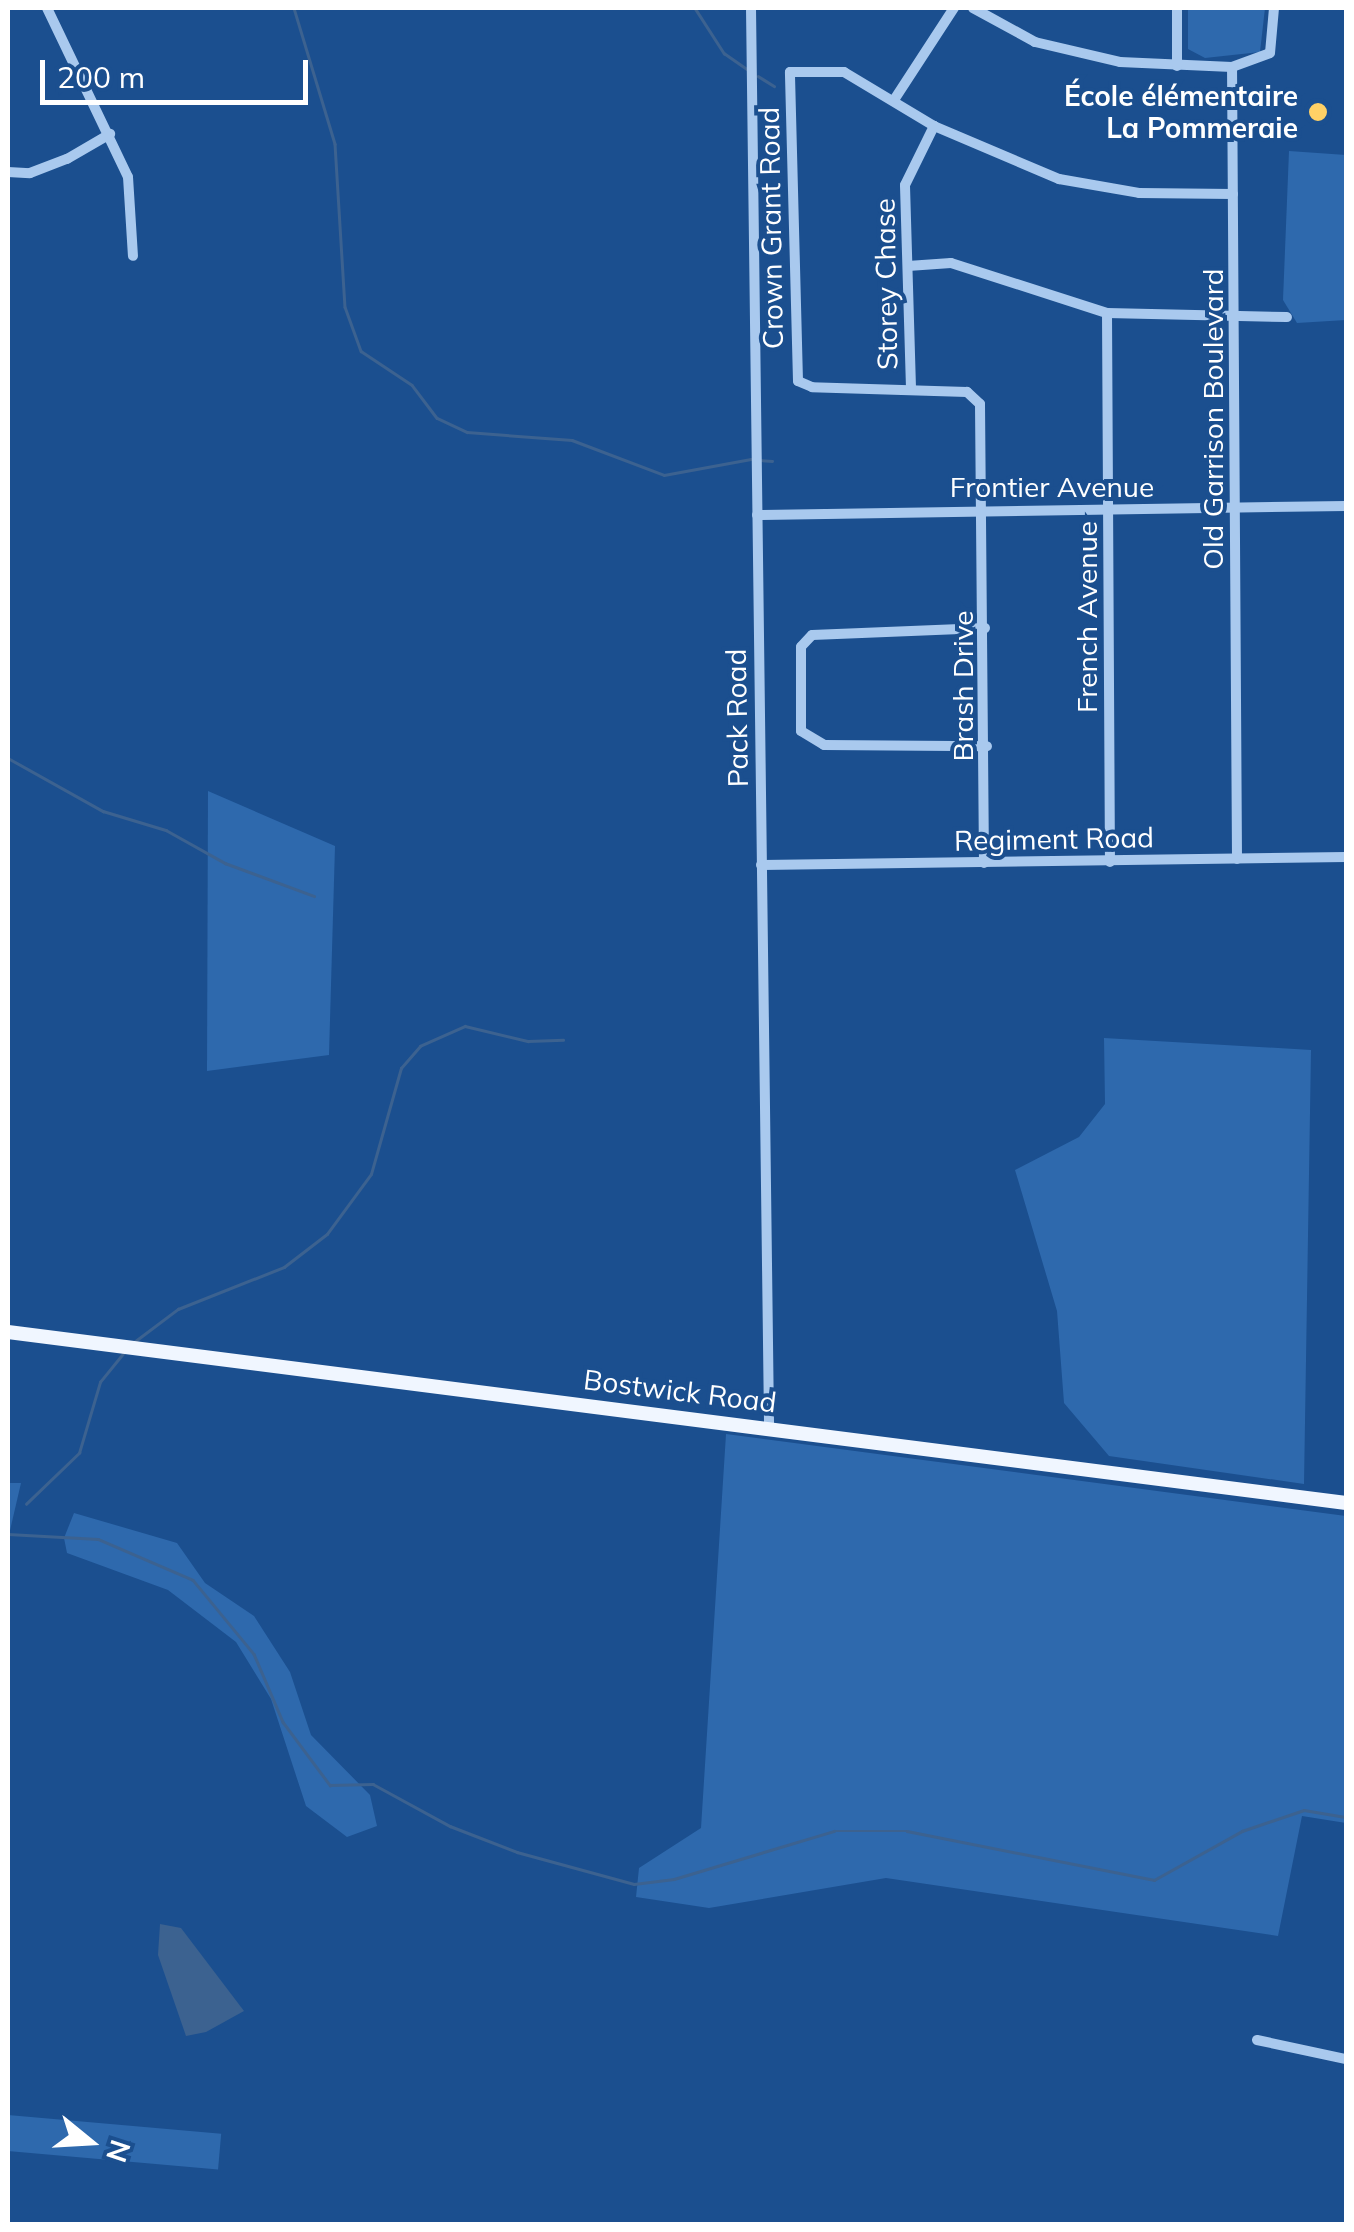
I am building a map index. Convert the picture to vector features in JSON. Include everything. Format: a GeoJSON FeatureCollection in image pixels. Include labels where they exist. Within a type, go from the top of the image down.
{"type":"FeatureCollection","features":[{"type":"Feature","properties":{"kind":"main road","name":"Bostwick Road"},"geometry":{"type":"LineString","coordinates":[[8,1332],[1346,1502]]}},
{"type":"Feature","properties":{"kind":"street"},"geometry":{"type":"LineString","coordinates":[[47,8],[128,177],[133,256]]}},
{"type":"Feature","properties":{"kind":"street","name":"Pack Road"},"geometry":{"type":"LineString","coordinates":[[751,8],[769,1428]]}},
{"type":"Feature","properties":{"kind":"street"},"geometry":{"type":"LineString","coordinates":[[894,100],[954,8]]}},
{"type":"Feature","properties":{"kind":"street"},"geometry":{"type":"LineString","coordinates":[[973,8],[1035,42],[1120,62],[1232,67],[1270,53],[1274,8]]}},
{"type":"Feature","properties":{"kind":"street"},"geometry":{"type":"LineString","coordinates":[[1177,8],[1177,66]]}},
{"type":"Feature","properties":{"kind":"street","name":"Old Garrison Boulevard"},"geometry":{"type":"LineString","coordinates":[[1232,67],[1238,318],[1237,859]]}},
{"type":"Feature","properties":{"kind":"street","name":"Crown Grant Road"},"geometry":{"type":"LineString","coordinates":[[984,508],[980,404],[966,392],[812,387],[798,380],[790,72],[844,72],[934,126],[1059,179],[1139,193],[1233,194]]}},
{"type":"Feature","properties":{"kind":"street","name":"Storey Chase"},"geometry":{"type":"LineString","coordinates":[[911,388],[905,185],[934,126]]}},
{"type":"Feature","properties":{"kind":"street"},"geometry":{"type":"LineString","coordinates":[[8,172],[30,173],[67,160],[110,134]]}},
{"type":"Feature","properties":{"kind":"street"},"geometry":{"type":"LineString","coordinates":[[908,266],[951,263],[1108,313],[1287,318]]}},
{"type":"Feature","properties":{"kind":"street","name":"French Avenue"},"geometry":{"type":"LineString","coordinates":[[1108,313],[1110,862]]}},
{"type":"Feature","properties":{"kind":"street","name":"Frontier Avenue"},"geometry":{"type":"LineString","coordinates":[[757,515],[984,508],[1346,506]]}},
{"type":"Feature","properties":{"kind":"street","name":"Brash Drive"},"geometry":{"type":"LineString","coordinates":[[984,508],[984,863]]}},
{"type":"Feature","properties":{"kind":"street"},"geometry":{"type":"LineString","coordinates":[[986,628],[812,634],[801,647],[801,731],[824,745],[987,746]]}},
{"type":"Feature","properties":{"kind":"street","name":"Regiment Road"},"geometry":{"type":"LineString","coordinates":[[761,864],[1346,857]]}},
{"type":"Feature","properties":{"kind":"street"},"geometry":{"type":"LineString","coordinates":[[1257,2040],[1346,2059]]}},
{"type":"Feature","properties":{"kind":"shaded area"},"geometry":{"type":"Polygon","coordinates":[[[1188,8],[1265,8],[1260,52],[1205,58],[1188,49],[1188,8]]]}},
{"type":"Feature","properties":{"kind":"shaded area"},"geometry":{"type":"Polygon","coordinates":[[[1289,151],[1346,155],[1346,320],[1297,323],[1283,300],[1289,151]]]}},
{"type":"Feature","properties":{"kind":"shaded area"},"geometry":{"type":"Polygon","coordinates":[[[208,791],[335,846],[329,1055],[207,1071],[208,791]]]}},
{"type":"Feature","properties":{"kind":"shaded area"},"geometry":{"type":"Polygon","coordinates":[[[1104,1038],[1311,1050],[1304,1484],[1109,1456],[1064,1403],[1057,1311],[1015,1170],[1079,1137],[1105,1104],[1104,1038]]]}},
{"type":"Feature","properties":{"kind":"shaded area"},"geometry":{"type":"Polygon","coordinates":[[[726,1434],[1346,1516],[1346,1823],[1302,1816],[1278,1936],[886,1878],[709,1908],[636,1897],[639,1868],[701,1828],[726,1434]]]}},
{"type":"Feature","properties":{"kind":"shaded area"},"geometry":{"type":"Polygon","coordinates":[[[8,1483],[21,1483],[8,1539],[8,1483]]]}},
{"type":"Feature","properties":{"kind":"shaded area"},"geometry":{"type":"Polygon","coordinates":[[[74,1513],[177,1543],[205,1583],[254,1616],[290,1672],[311,1735],[370,1795],[377,1826],[347,1837],[306,1806],[271,1699],[236,1642],[168,1590],[67,1553],[64,1538],[74,1513]]]}},
{"type":"Feature","properties":{"kind":"shaded area"},"geometry":{"type":"Polygon","coordinates":[[[160,1924],[181,1928],[244,2011],[206,2032],[186,2036],[158,1955],[160,1924]]]}},
{"type":"Feature","properties":{"kind":"shaded area"},"geometry":{"type":"Polygon","coordinates":[[[8,2115],[221,2134],[218,2170],[8,2151],[8,2115]]]}},
{"type":"Feature","properties":{"kind":"waterway"},"geometry":{"type":"LineString","coordinates":[[294,8],[335,144],[345,307],[361,351],[412,385],[437,418],[467,432],[572,440],[664,475],[751,459]]}},
{"type":"Feature","properties":{"kind":"waterway"},"geometry":{"type":"LineString","coordinates":[[695,8],[724,53],[747,69]]}},
{"type":"Feature","properties":{"kind":"waterway"},"geometry":{"type":"LineString","coordinates":[[758,76],[774,86]]}},
{"type":"Feature","properties":{"kind":"waterway"},"geometry":{"type":"LineString","coordinates":[[759,460],[772,461]]}},
{"type":"Feature","properties":{"kind":"waterway"},"geometry":{"type":"LineString","coordinates":[[8,758],[103,811],[166,830],[225,863],[314,896]]}},
{"type":"Feature","properties":{"kind":"waterway"},"geometry":{"type":"LineString","coordinates":[[134,1342],[178,1309],[284,1267],[327,1234],[371,1174],[401,1068],[420,1046],[465,1026],[528,1041],[563,1040]]}},
{"type":"Feature","properties":{"kind":"waterway"},"geometry":{"type":"LineString","coordinates":[[26,1504],[79,1453],[100,1382],[125,1351]]}},
{"type":"Feature","properties":{"kind":"waterway"},"geometry":{"type":"LineString","coordinates":[[8,1534],[98,1539],[193,1580],[254,1654],[283,1722],[330,1785],[373,1784],[450,1826],[517,1852],[634,1884],[674,1879],[834,1831],[907,1831],[1154,1880],[1242,1831],[1304,1810],[1346,1817]]}},
{"type":"Feature","properties":{"kind":"place","name":"École élémentaire La Pommeraie"},"geometry":{"type":"Point","coordinates":[1318,112]}}]}
